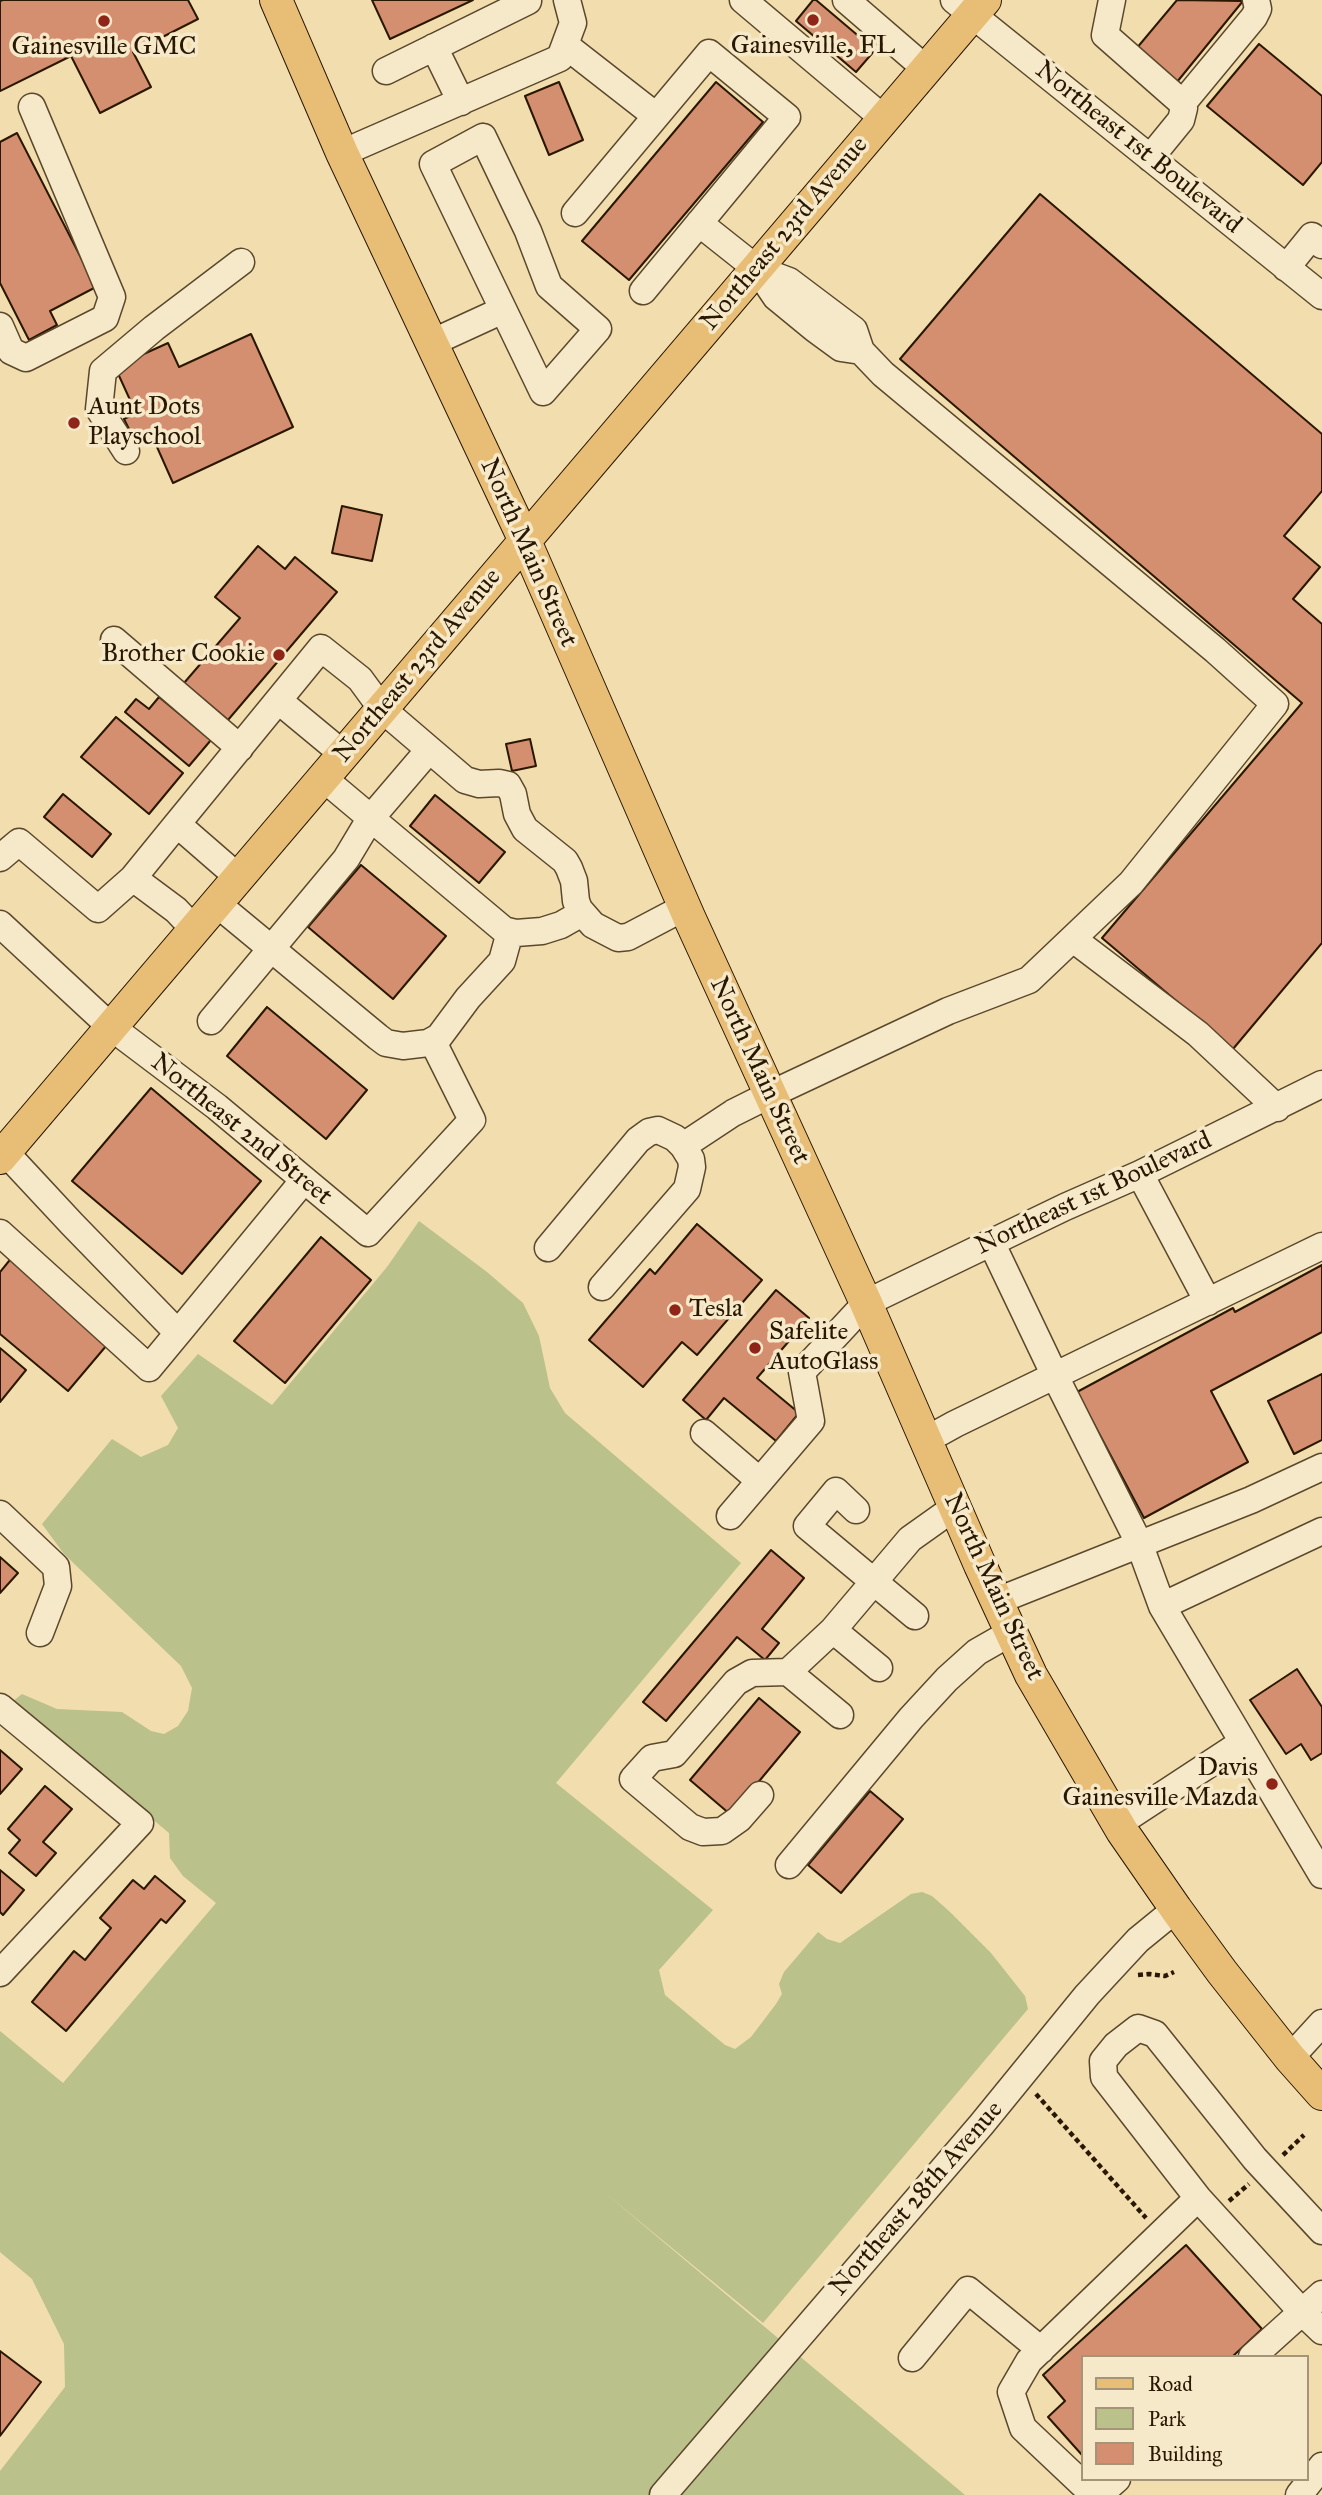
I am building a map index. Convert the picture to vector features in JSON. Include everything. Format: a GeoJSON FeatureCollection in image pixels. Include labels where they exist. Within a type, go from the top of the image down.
{"type":"FeatureCollection","features":[{"type":"Feature","properties":{"kind":"main road","name":"North Main Street"},"geometry":{"type":"LineString","coordinates":[[276,0],[342,153],[524,541],[769,1095],[866,1303],[1031,1675],[1118,1824],[1176,1909],[1290,2058],[1322,2095]]}},
{"type":"Feature","properties":{"kind":"main road","name":"Northeast 23rd Avenue"},"geometry":{"type":"LineString","coordinates":[[3,1155],[926,69],[971,5]]}},
{"type":"Feature","properties":{"kind":"street"},"geometry":{"type":"LineString","coordinates":[[342,153],[560,58],[573,23],[567,0]]}},
{"type":"Feature","properties":{"kind":"street"},"geometry":{"type":"LineString","coordinates":[[743,0],[883,118]]}},
{"type":"Feature","properties":{"kind":"street"},"geometry":{"type":"LineString","coordinates":[[846,0],[926,69]]}},
{"type":"Feature","properties":{"kind":"street"},"geometry":{"type":"LineString","coordinates":[[1132,0],[1122,12],[1109,11],[1105,36],[1184,108],[1181,120],[1150,158]]}},
{"type":"Feature","properties":{"kind":"street"},"geometry":{"type":"LineString","coordinates":[[1182,104],[1254,17],[1258,9],[1256,0]]}},
{"type":"Feature","properties":{"kind":"street"},"geometry":{"type":"LineString","coordinates":[[386,71],[528,1]]}},
{"type":"Feature","properties":{"kind":"street","name":"Northeast 1st Boulevard"},"geometry":{"type":"LineString","coordinates":[[971,5],[1150,158],[1322,296]]}},
{"type":"Feature","properties":{"kind":"street"},"geometry":{"type":"LineString","coordinates":[[565,45],[656,116]]}},
{"type":"Feature","properties":{"kind":"street"},"geometry":{"type":"LineString","coordinates":[[434,47],[461,102]]}},
{"type":"Feature","properties":{"kind":"street"},"geometry":{"type":"LineString","coordinates":[[575,213],[709,53],[787,117],[643,291]]}},
{"type":"Feature","properties":{"kind":"street"},"geometry":{"type":"LineString","coordinates":[[0,326],[11,351],[26,358],[105,318],[111,297],[32,107]]}},
{"type":"Feature","properties":{"kind":"street"},"geometry":{"type":"LineString","coordinates":[[483,137],[550,286],[598,329],[543,392],[503,310],[433,164],[483,137]]}},
{"type":"Feature","properties":{"kind":"street"},"geometry":{"type":"LineString","coordinates":[[683,1146],[733,1113],[769,1095],[948,1011],[1029,980],[1131,883],[1275,704],[1215,650],[883,373],[861,351],[841,348],[776,297],[757,269],[699,223]]}},
{"type":"Feature","properties":{"kind":"street"},"geometry":{"type":"LineString","coordinates":[[1286,268],[1311,236],[1322,245]]}},
{"type":"Feature","properties":{"kind":"street"},"geometry":{"type":"LineString","coordinates":[[126,451],[99,409],[103,371],[154,328],[242,262]]}},
{"type":"Feature","properties":{"kind":"street"},"geometry":{"type":"LineString","coordinates":[[431,343],[503,310]]}},
{"type":"Feature","properties":{"kind":"street"},"geometry":{"type":"LineString","coordinates":[[114,639],[240,748]]}},
{"type":"Feature","properties":{"kind":"street"},"geometry":{"type":"LineString","coordinates":[[0,858],[19,842],[98,909],[133,878],[321,648],[360,680],[382,709],[465,780],[508,785],[525,830],[565,861],[574,881],[576,901],[582,913],[599,929],[623,938],[685,907]]}},
{"type":"Feature","properties":{"kind":"street"},"geometry":{"type":"LineString","coordinates":[[279,701],[333,766],[370,819],[497,925],[510,932],[542,931],[561,925],[582,913]]}},
{"type":"Feature","properties":{"kind":"street"},"geometry":{"type":"LineString","coordinates":[[211,1021],[346,859],[370,819],[429,750]]}},
{"type":"Feature","properties":{"kind":"street"},"geometry":{"type":"LineString","coordinates":[[177,824],[238,877]]}},
{"type":"Feature","properties":{"kind":"street"},"geometry":{"type":"LineString","coordinates":[[133,878],[176,910],[194,929]]}},
{"type":"Feature","properties":{"kind":"street"},"geometry":{"type":"LineString","coordinates":[[216,903],[386,1043],[403,1046],[433,1042],[447,1028],[468,998],[502,961],[510,932]]}},
{"type":"Feature","properties":{"kind":"street","name":"Northeast 2nd Street"},"geometry":{"type":"LineString","coordinates":[[0,924],[111,1027],[217,1107],[368,1233],[472,1120],[433,1042]]}},
{"type":"Feature","properties":{"kind":"street"},"geometry":{"type":"LineString","coordinates":[[1073,939],[1198,1034],[1277,1108]]}},
{"type":"Feature","properties":{"kind":"street","name":"Northeast 1st Boulevard"},"geometry":{"type":"LineString","coordinates":[[866,1303],[1065,1206],[1140,1174],[1322,1084]]}},
{"type":"Feature","properties":{"kind":"street"},"geometry":{"type":"LineString","coordinates":[[548,1248],[638,1140],[649,1132],[658,1130],[667,1133],[683,1146],[692,1167],[687,1189],[601,1287]]}},
{"type":"Feature","properties":{"kind":"street"},"geometry":{"type":"LineString","coordinates":[[3,1155],[178,1333]]}},
{"type":"Feature","properties":{"kind":"street"},"geometry":{"type":"LineString","coordinates":[[1140,1174],[1208,1302]]}},
{"type":"Feature","properties":{"kind":"street"},"geometry":{"type":"LineString","coordinates":[[0,1233],[149,1368],[304,1180]]}},
{"type":"Feature","properties":{"kind":"street"},"geometry":{"type":"LineString","coordinates":[[991,1242],[1139,1543],[1162,1606],[1322,1874]]}},
{"type":"Feature","properties":{"kind":"street"},"geometry":{"type":"LineString","coordinates":[[926,1440],[1322,1246]]}},
{"type":"Feature","properties":{"kind":"street"},"geometry":{"type":"LineString","coordinates":[[730,1516],[811,1421],[802,1372],[866,1303]]}},
{"type":"Feature","properties":{"kind":"street"},"geometry":{"type":"LineString","coordinates":[[704,1433],[760,1481]]}},
{"type":"Feature","properties":{"kind":"street"},"geometry":{"type":"LineString","coordinates":[[998,1601],[1251,1500],[1322,1466]]}},
{"type":"Feature","properties":{"kind":"street"},"geometry":{"type":"LineString","coordinates":[[856,1510],[836,1491],[807,1526],[915,1616]]}},
{"type":"Feature","properties":{"kind":"street"},"geometry":{"type":"LineString","coordinates":[[788,1672],[833,1630],[910,1539],[955,1507]]}},
{"type":"Feature","properties":{"kind":"street"},"geometry":{"type":"LineString","coordinates":[[0,1514],[56,1567],[58,1587],[40,1633]]}},
{"type":"Feature","properties":{"kind":"street"},"geometry":{"type":"LineString","coordinates":[[1162,1606],[1322,1531]]}},
{"type":"Feature","properties":{"kind":"street"},"geometry":{"type":"LineString","coordinates":[[833,1630],[879,1668]]}},
{"type":"Feature","properties":{"kind":"street"},"geometry":{"type":"LineString","coordinates":[[789,1865],[920,1708],[977,1653],[1012,1632]]}},
{"type":"Feature","properties":{"kind":"street"},"geometry":{"type":"LineString","coordinates":[[760,1795],[739,1819],[722,1830],[704,1832],[690,1827],[634,1779],[652,1758],[674,1754],[736,1682],[752,1673],[788,1672],[840,1714]]}},
{"type":"Feature","properties":{"kind":"street"},"geometry":{"type":"LineString","coordinates":[[0,1707],[140,1823],[0,1973]]}},
{"type":"Feature","properties":{"kind":"street"},"geometry":{"type":"LineString","coordinates":[[1118,1824],[1243,1742]]}},
{"type":"Feature","properties":{"kind":"street","name":"Northeast 28th Avenue"},"geometry":{"type":"LineString","coordinates":[[663,2495],[981,2125],[1087,1995],[1138,1940],[1176,1909]]}},
{"type":"Feature","properties":{"kind":"street"},"geometry":{"type":"LineString","coordinates":[[1290,2058],[1322,2023]]}},
{"type":"Feature","properties":{"kind":"street"},"geometry":{"type":"LineString","coordinates":[[1322,2231],[1255,2159],[1155,2034],[1138,2028],[1103,2060],[1104,2077],[1302,2312],[1322,2331]]}},
{"type":"Feature","properties":{"kind":"street"},"geometry":{"type":"LineString","coordinates":[[1080,2480],[1023,2428],[1011,2392],[1029,2361],[1210,2203]]}},
{"type":"Feature","properties":{"kind":"street"},"geometry":{"type":"LineString","coordinates":[[912,2358],[968,2290],[1041,2350]]}},
{"type":"Feature","properties":{"kind":"street"},"geometry":{"type":"LineString","coordinates":[[1254,2355],[1322,2294]]}},
{"type":"Feature","properties":{"kind":"street"},"geometry":{"type":"LineString","coordinates":[[1305,2493],[1322,2466]]}},
{"type":"Feature","properties":{"kind":"street"},"geometry":{"type":"LineString","coordinates":[[1082,2481],[1097,2495],[1114,2481]]}},
{"type":"Feature","properties":{"kind":"path"},"geometry":{"type":"LineString","coordinates":[[1279,2158],[1304,2135]]}},
{"type":"Feature","properties":{"kind":"path"},"geometry":{"type":"LineString","coordinates":[[1210,2203],[1256,2179]]}},
{"type":"Feature","properties":{"kind":"green space"},"geometry":{"type":"Polygon","coordinates":[[[419,1221],[523,1303],[539,1336],[550,1388],[565,1413],[741,1563],[556,1783],[713,1910],[659,1970],[665,1995],[725,2045],[735,2049],[751,2037],[776,2004],[782,1994],[779,1984],[784,1972],[818,1932],[827,1939],[840,1943],[911,1894],[922,1892],[932,1896],[949,1911],[991,1953],[1025,1996],[1028,2009],[763,2323],[604,2192],[965,2495],[0,2495],[0,2471],[65,2387],[64,2344],[32,2279],[0,2252],[0,2031],[63,2083],[216,1903],[183,1876],[170,1858],[169,1833],[12,1702],[22,1694],[57,1709],[122,1712],[151,1731],[164,1734],[178,1726],[188,1711],[192,1688],[181,1666],[64,1554],[42,1524],[112,1439],[141,1457],[168,1445],[178,1428],[161,1396],[198,1354],[272,1405],[387,1267],[419,1221]]]}},
{"type":"Feature","properties":{"kind":"building"},"geometry":{"type":"Polygon","coordinates":[[[188,0],[198,19],[133,52],[151,87],[100,113],[71,56],[0,91],[0,1],[188,0]]]}},
{"type":"Feature","properties":{"kind":"building"},"geometry":{"type":"Polygon","coordinates":[[[372,0],[473,0],[390,39],[372,0]]]}},
{"type":"Feature","properties":{"kind":"building"},"geometry":{"type":"Polygon","coordinates":[[[813,0],[875,50],[856,72],[796,21],[813,0]]]}},
{"type":"Feature","properties":{"kind":"building"},"geometry":{"type":"Polygon","coordinates":[[[1177,0],[1243,1],[1177,82],[1136,49],[1177,0]]]}},
{"type":"Feature","properties":{"kind":"building"},"geometry":{"type":"Polygon","coordinates":[[[1259,44],[1322,96],[1322,162],[1303,185],[1207,106],[1259,44]]]}},
{"type":"Feature","properties":{"kind":"building"},"geometry":{"type":"Polygon","coordinates":[[[559,82],[583,140],[549,155],[525,96],[559,82]]]}},
{"type":"Feature","properties":{"kind":"building"},"geometry":{"type":"Polygon","coordinates":[[[716,82],[763,122],[629,280],[582,241],[716,82]]]}},
{"type":"Feature","properties":{"kind":"building"},"geometry":{"type":"Polygon","coordinates":[[[17,133],[96,287],[50,311],[57,325],[29,340],[0,283],[0,142],[17,133]]]}},
{"type":"Feature","properties":{"kind":"building"},"geometry":{"type":"Polygon","coordinates":[[[1040,194],[1322,434],[1322,491],[1284,536],[1320,567],[1293,599],[1322,624],[1322,943],[1233,1049],[1102,938],[1302,703],[900,359],[1040,194]]]}},
{"type":"Feature","properties":{"kind":"building"},"geometry":{"type":"Polygon","coordinates":[[[251,334],[293,427],[173,483],[153,438],[137,445],[124,419],[136,413],[115,367],[168,343],[179,367],[251,334]]]}},
{"type":"Feature","properties":{"kind":"building"},"geometry":{"type":"Polygon","coordinates":[[[342,506],[382,515],[372,561],[332,553],[342,506]]]}},
{"type":"Feature","properties":{"kind":"building"},"geometry":{"type":"Polygon","coordinates":[[[258,546],[285,569],[295,557],[337,592],[228,720],[184,683],[240,618],[215,597],[258,546]]]}},
{"type":"Feature","properties":{"kind":"building"},"geometry":{"type":"Polygon","coordinates":[[[159,697],[211,740],[189,766],[125,712],[136,699],[149,709],[159,697]]]}},
{"type":"Feature","properties":{"kind":"building"},"geometry":{"type":"Polygon","coordinates":[[[116,717],[183,773],[149,814],[81,757],[116,717]]]}},
{"type":"Feature","properties":{"kind":"building"},"geometry":{"type":"Polygon","coordinates":[[[530,739],[536,766],[512,771],[506,744],[530,739]]]}},
{"type":"Feature","properties":{"kind":"building"},"geometry":{"type":"Polygon","coordinates":[[[63,794],[111,834],[92,857],[44,817],[63,794]]]}},
{"type":"Feature","properties":{"kind":"building"},"geometry":{"type":"Polygon","coordinates":[[[435,795],[505,852],[479,883],[410,826],[435,795]]]}},
{"type":"Feature","properties":{"kind":"building"},"geometry":{"type":"Polygon","coordinates":[[[361,865],[446,936],[393,999],[308,927],[361,865]]]}},
{"type":"Feature","properties":{"kind":"building"},"geometry":{"type":"Polygon","coordinates":[[[267,1007],[367,1090],[326,1139],[227,1056],[267,1007]]]}},
{"type":"Feature","properties":{"kind":"building"},"geometry":{"type":"Polygon","coordinates":[[[151,1088],[261,1181],[182,1274],[72,1181],[151,1088]]]}},
{"type":"Feature","properties":{"kind":"building","name":"Tesla"},"geometry":{"type":"Polygon","coordinates":[[[697,1224],[762,1280],[697,1355],[682,1342],[643,1387],[589,1340],[650,1269],[655,1274],[697,1224]]]}},
{"type":"Feature","properties":{"kind":"building"},"geometry":{"type":"Polygon","coordinates":[[[321,1237],[371,1280],[285,1383],[234,1341],[321,1237]]]}},
{"type":"Feature","properties":{"kind":"building"},"geometry":{"type":"Polygon","coordinates":[[[13,1256],[112,1339],[68,1391],[0,1334],[0,1272],[13,1256]]]}},
{"type":"Feature","properties":{"kind":"building"},"geometry":{"type":"Polygon","coordinates":[[[1322,1265],[1322,1332],[1211,1391],[1248,1462],[1144,1518],[1077,1392],[1233,1308],[1235,1312],[1322,1265]]]}},
{"type":"Feature","properties":{"kind":"building","name":"Safelite AutoGlass"},"geometry":{"type":"Polygon","coordinates":[[[776,1290],[809,1318],[757,1378],[799,1413],[776,1441],[724,1398],[706,1420],[683,1400],[776,1290]]]}},
{"type":"Feature","properties":{"kind":"building"},"geometry":{"type":"Polygon","coordinates":[[[0,1348],[26,1370],[0,1402],[0,1348]]]}},
{"type":"Feature","properties":{"kind":"building"},"geometry":{"type":"Polygon","coordinates":[[[1322,1374],[1322,1440],[1294,1454],[1268,1401],[1322,1374]]]}},
{"type":"Feature","properties":{"kind":"building"},"geometry":{"type":"Polygon","coordinates":[[[771,1550],[804,1578],[762,1629],[779,1643],[765,1660],[737,1637],[666,1721],[643,1702],[771,1550]]]}},
{"type":"Feature","properties":{"kind":"building"},"geometry":{"type":"Polygon","coordinates":[[[0,1557],[18,1573],[0,1593],[0,1557]]]}},
{"type":"Feature","properties":{"kind":"building"},"geometry":{"type":"Polygon","coordinates":[[[1297,1669],[1322,1707],[1322,1753],[1311,1760],[1301,1744],[1286,1754],[1250,1700],[1297,1669]]]}},
{"type":"Feature","properties":{"kind":"building"},"geometry":{"type":"Polygon","coordinates":[[[759,1698],[800,1732],[731,1815],[690,1780],[759,1698]]]}},
{"type":"Feature","properties":{"kind":"building"},"geometry":{"type":"Polygon","coordinates":[[[0,1750],[22,1769],[0,1794],[0,1750]]]}},
{"type":"Feature","properties":{"kind":"building"},"geometry":{"type":"Polygon","coordinates":[[[45,1786],[72,1809],[43,1842],[56,1853],[36,1876],[9,1853],[20,1840],[8,1829],[45,1786]]]}},
{"type":"Feature","properties":{"kind":"building"},"geometry":{"type":"Polygon","coordinates":[[[870,1791],[903,1819],[841,1893],[808,1865],[870,1791]]]}},
{"type":"Feature","properties":{"kind":"building"},"geometry":{"type":"Polygon","coordinates":[[[0,1870],[24,1890],[3,1915],[0,1912],[0,1870]]]}},
{"type":"Feature","properties":{"kind":"building"},"geometry":{"type":"Polygon","coordinates":[[[155,1876],[185,1901],[166,1923],[161,1919],[66,2031],[32,2002],[74,1951],[85,1960],[111,1928],[100,1918],[133,1880],[144,1889],[155,1876]]]}},
{"type":"Feature","properties":{"kind":"building"},"geometry":{"type":"Polygon","coordinates":[[[1186,2245],[1262,2329],[1234,2355],[1080,2355],[1080,2453],[1048,2417],[1065,2401],[1043,2375],[1186,2245]]]}},
{"type":"Feature","properties":{"kind":"building"},"geometry":{"type":"Polygon","coordinates":[[[0,2351],[41,2382],[0,2436],[0,2351]]]}},
{"type":"Feature","properties":{"kind":"place","name":"Gainesville, FL"},"geometry":{"type":"Point","coordinates":[813,20]}},
{"type":"Feature","properties":{"kind":"place","name":"Gainesville GMC"},"geometry":{"type":"Point","coordinates":[104,21]}},
{"type":"Feature","properties":{"kind":"place","name":"Aunt Dots Playschool"},"geometry":{"type":"Point","coordinates":[74,423]}},
{"type":"Feature","properties":{"kind":"place","name":"Brother Cookie"},"geometry":{"type":"Point","coordinates":[279,655]}},
{"type":"Feature","properties":{"kind":"place","name":"Tesla"},"geometry":{"type":"Point","coordinates":[675,1310]}},
{"type":"Feature","properties":{"kind":"place","name":"Safelite AutoGlass"},"geometry":{"type":"Point","coordinates":[755,1348]}},
{"type":"Feature","properties":{"kind":"place","name":"Davis Gainesville Mazda"},"geometry":{"type":"Point","coordinates":[1272,1784]}}]}
